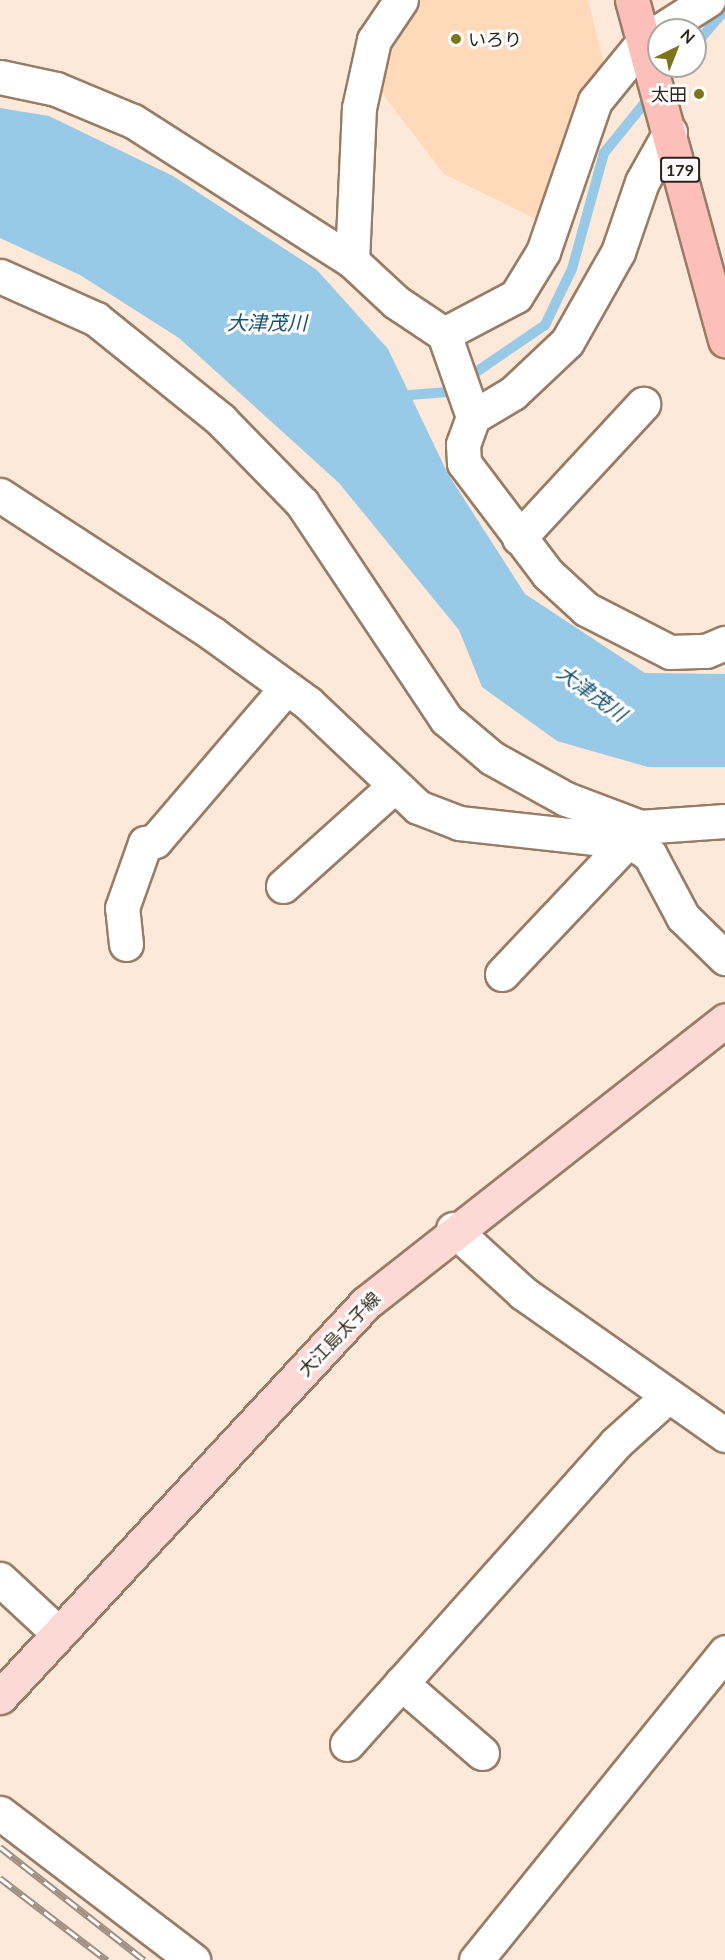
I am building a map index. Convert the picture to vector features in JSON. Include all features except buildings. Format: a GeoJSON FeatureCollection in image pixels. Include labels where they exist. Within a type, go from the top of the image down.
{"type":"FeatureCollection","features":[{"type":"Feature","properties":{"kind":"highway","name":"179"},"geometry":{"type":"LineString","coordinates":[[632,0],[647,23]]}},
{"type":"Feature","properties":{"kind":"highway","name":"179"},"geometry":{"type":"LineString","coordinates":[[661,78],[670,132],[725,341]]}},
{"type":"Feature","properties":{"kind":"main road","name":"大江島太子線"},"geometry":{"type":"LineString","coordinates":[[0,1697],[56,1631],[366,1303],[453,1229],[725,1021]]}},
{"type":"Feature","properties":{"kind":"street"},"geometry":{"type":"LineString","coordinates":[[352,261],[359,108],[374,40],[401,0]]}},
{"type":"Feature","properties":{"kind":"street"},"geometry":{"type":"LineString","coordinates":[[679,18],[708,0]]}},
{"type":"Feature","properties":{"kind":"street"},"geometry":{"type":"LineString","coordinates":[[444,334],[516,296],[543,252],[595,101],[647,42]]}},
{"type":"Feature","properties":{"kind":"street"},"geometry":{"type":"LineString","coordinates":[[0,77],[56,88],[133,121],[352,261],[396,302],[444,334],[473,417]]}},
{"type":"Feature","properties":{"kind":"street"},"geometry":{"type":"LineString","coordinates":[[670,132],[642,182],[618,252],[567,342],[513,393],[473,417],[463,444],[464,463],[519,538],[586,609],[670,652],[706,651],[725,643]]}},
{"type":"Feature","properties":{"kind":"street"},"geometry":{"type":"LineString","coordinates":[[0,276],[96,319],[221,420],[302,503],[446,718],[492,758],[635,835],[650,855],[684,917],[725,958]]}},
{"type":"Feature","properties":{"kind":"street"},"geometry":{"type":"LineString","coordinates":[[519,538],[643,404]]}},
{"type":"Feature","properties":{"kind":"street"},"geometry":{"type":"LineString","coordinates":[[0,495],[213,634],[286,688],[392,788],[418,807],[459,823],[635,835],[725,821]]}},
{"type":"Feature","properties":{"kind":"street"},"geometry":{"type":"LineString","coordinates":[[126,944],[122,908],[145,843],[156,841],[286,688]]}},
{"type":"Feature","properties":{"kind":"street"},"geometry":{"type":"LineString","coordinates":[[283,886],[392,788]]}},
{"type":"Feature","properties":{"kind":"street"},"geometry":{"type":"LineString","coordinates":[[502,974],[635,835]]}},
{"type":"Feature","properties":{"kind":"street"},"geometry":{"type":"LineString","coordinates":[[453,1229],[523,1293],[725,1435]]}},
{"type":"Feature","properties":{"kind":"street"},"geometry":{"type":"LineString","coordinates":[[347,1744],[616,1443],[668,1396]]}},
{"type":"Feature","properties":{"kind":"street"},"geometry":{"type":"LineString","coordinates":[[0,1579],[56,1631]]}},
{"type":"Feature","properties":{"kind":"street"},"geometry":{"type":"LineString","coordinates":[[476,1960],[725,1653]]}},
{"type":"Feature","properties":{"kind":"street"},"geometry":{"type":"LineString","coordinates":[[401,1683],[482,1753]]}},
{"type":"Feature","properties":{"kind":"street"},"geometry":{"type":"LineString","coordinates":[[0,1813],[193,1960]]}},
{"type":"Feature","properties":{"kind":"shaded area"},"geometry":{"type":"Polygon","coordinates":[[[408,0],[588,0],[611,92],[575,127],[536,219],[444,174],[379,89],[382,47],[408,0]]]}},
{"type":"Feature","properties":{"kind":"water","name":"大津茂川"},"geometry":{"type":"Polygon","coordinates":[[[0,108],[49,116],[173,176],[317,270],[388,349],[448,474],[525,594],[645,673],[725,674],[725,767],[648,767],[557,741],[482,687],[459,630],[339,483],[179,338],[80,275],[0,238],[0,108]]]}},
{"type":"Feature","properties":{"kind":"waterway"},"geometry":{"type":"LineString","coordinates":[[707,31],[725,10]]}},
{"type":"Feature","properties":{"kind":"waterway"},"geometry":{"type":"LineString","coordinates":[[398,396],[447,392],[545,325],[572,269],[604,153],[652,94]]}},
{"type":"Feature","properties":{"kind":"railway"},"geometry":{"type":"LineString","coordinates":[[0,1847],[144,1960]]}},
{"type":"Feature","properties":{"kind":"railway"},"geometry":{"type":"LineString","coordinates":[[0,1878],[107,1960]]}},
{"type":"Feature","properties":{"kind":"place","name":"いろり"},"geometry":{"type":"Point","coordinates":[456,39]}},
{"type":"Feature","properties":{"kind":"place","name":"太田"},"geometry":{"type":"Point","coordinates":[699,94]}}]}
